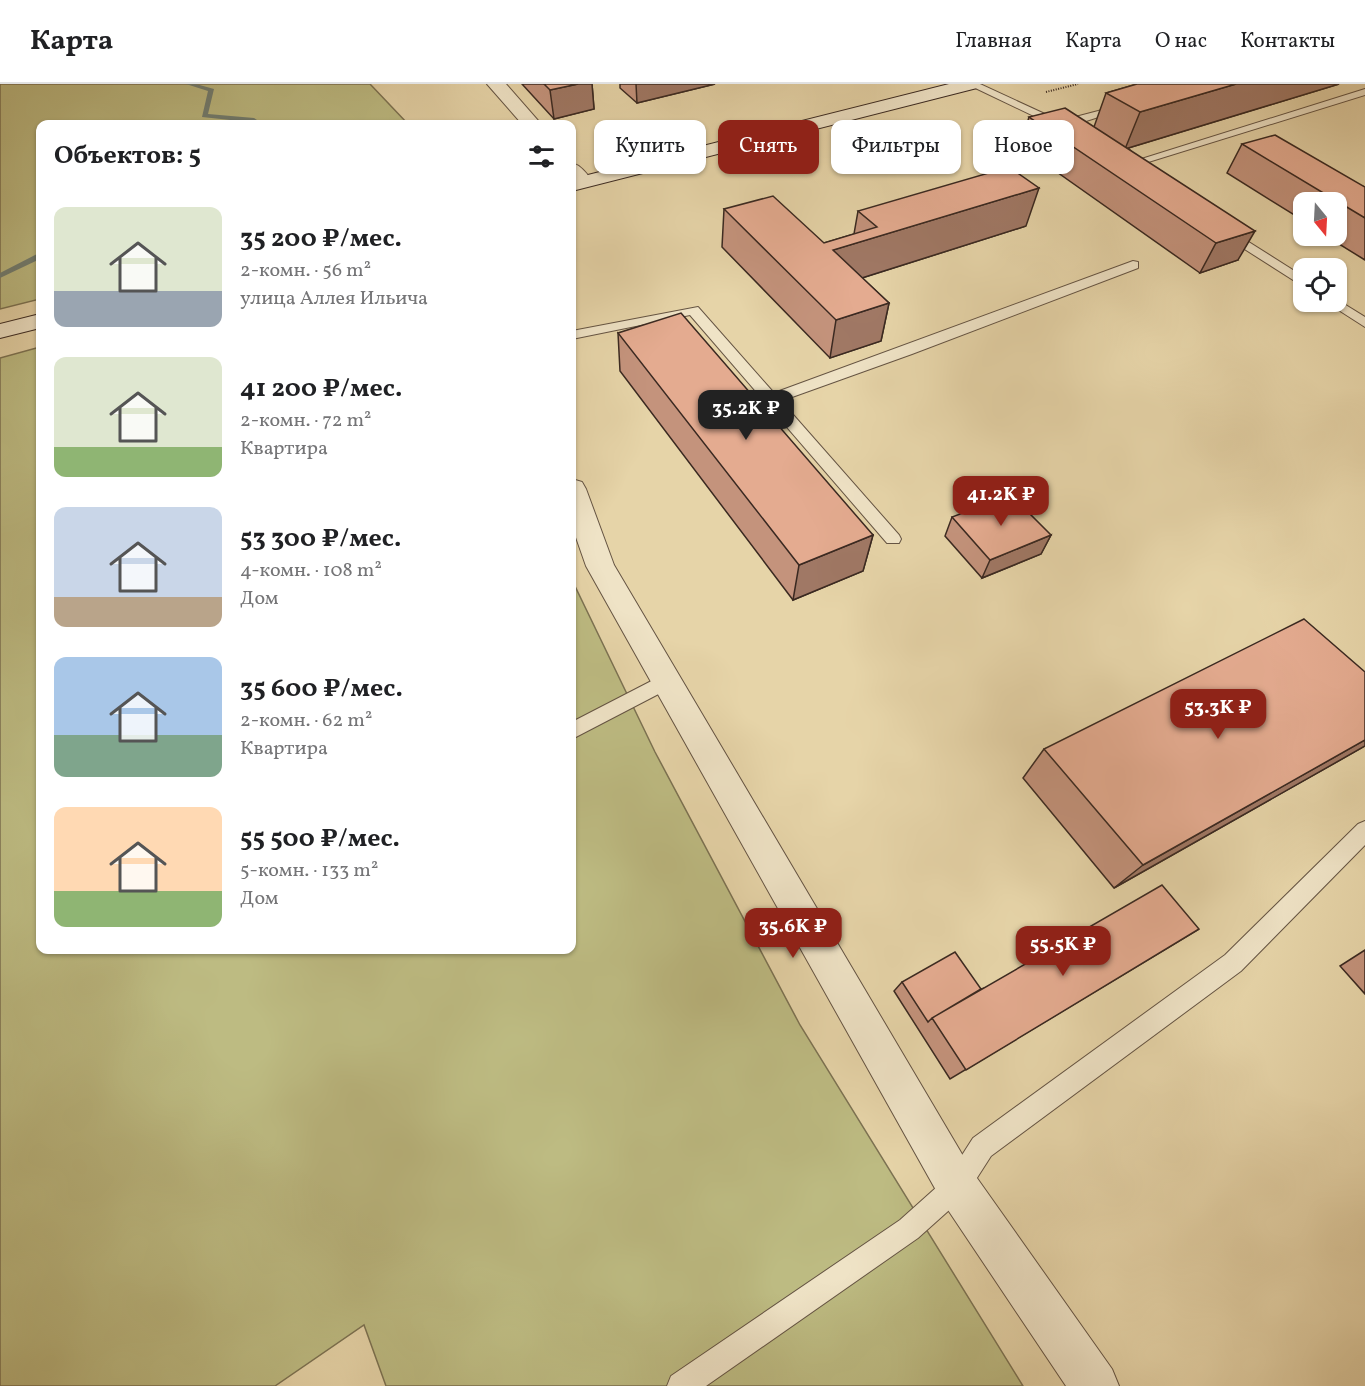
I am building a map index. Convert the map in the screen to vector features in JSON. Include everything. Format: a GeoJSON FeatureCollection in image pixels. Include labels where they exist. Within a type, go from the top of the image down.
{"type":"FeatureCollection","features":[{"type":"Feature","properties":{"kind":"street"},"geometry":{"type":"LineString","coordinates":[[496,84],[528,120]]}},
{"type":"Feature","properties":{"kind":"street"},"geometry":{"type":"LineString","coordinates":[[576,179],[971,84]]}},
{"type":"Feature","properties":{"kind":"street"},"geometry":{"type":"LineString","coordinates":[[0,331],[36,322]]}},
{"type":"Feature","properties":{"kind":"street"},"geometry":{"type":"LineString","coordinates":[[576,500],[600,566],[957,1186],[1095,1386]]}},
{"type":"Feature","properties":{"kind":"lane"},"geometry":{"type":"LineString","coordinates":[[971,84],[1049,120]]}},
{"type":"Feature","properties":{"kind":"lane"},"geometry":{"type":"LineString","coordinates":[[1125,166],[1365,92]]}},
{"type":"Feature","properties":{"kind":"lane"},"geometry":{"type":"LineString","coordinates":[[1074,120],[1137,104]]}},
{"type":"Feature","properties":{"kind":"lane"},"geometry":{"type":"LineString","coordinates":[[1214,224],[1293,276]]}},
{"type":"Feature","properties":{"kind":"lane"},"geometry":{"type":"LineString","coordinates":[[771,399],[907,351],[1133,265]]}},
{"type":"Feature","properties":{"kind":"lane"},"geometry":{"type":"LineString","coordinates":[[576,334],[693,310],[893,539]]}},
{"type":"Feature","properties":{"kind":"lane"},"geometry":{"type":"LineString","coordinates":[[1347,311],[1365,323]]}},
{"type":"Feature","properties":{"kind":"lane"},"geometry":{"type":"LineString","coordinates":[[576,729],[665,682]]}},
{"type":"Feature","properties":{"kind":"lane"},"geometry":{"type":"LineString","coordinates":[[681,1386],[909,1228],[957,1186],[982,1147],[1233,963],[1365,831]]}},
{"type":"Feature","properties":{"kind":"shaded area"},"geometry":{"type":"Polygon","coordinates":[[[0,84],[370,84],[404,120],[36,120],[36,300],[0,309],[0,84]]]}},
{"type":"Feature","properties":{"kind":"shaded area"},"geometry":{"type":"Polygon","coordinates":[[[36,348],[36,954],[576,954],[576,588],[655,752],[800,1025],[1023,1386],[386,1386],[364,1325],[275,1386],[0,1386],[0,358],[36,348]]]}},
{"type":"Feature","properties":{"kind":"building"},"geometry":{"type":"Polygon","coordinates":[[[544,84],[578,84],[550,90],[544,84]]]}},
{"type":"Feature","properties":{"kind":"building"},"geometry":{"type":"Polygon","coordinates":[[[1137,84],[1236,84],[1140,112],[1106,93],[1137,84]]]}},
{"type":"Feature","properties":{"kind":"building"},"geometry":{"type":"Polygon","coordinates":[[[1065,108],[1255,231],[1216,243],[1074,147],[1074,120],[1033,120],[1029,117],[1065,108]]]}},
{"type":"Feature","properties":{"kind":"building"},"geometry":{"type":"Polygon","coordinates":[[[1275,135],[1365,187],[1365,218],[1347,207],[1347,192],[1322,192],[1242,144],[1275,135]]]}},
{"type":"Feature","properties":{"kind":"building"},"geometry":{"type":"Polygon","coordinates":[[[985,174],[1019,174],[1039,188],[833,250],[889,303],[836,320],[724,209],[773,196],[824,243],[877,227],[858,211],[985,174]]]}},
{"type":"Feature","properties":{"kind":"building"},"geometry":{"type":"Polygon","coordinates":[[[681,313],[873,535],[799,565],[618,333],[681,313]]]}},
{"type":"Feature","properties":{"kind":"building"},"geometry":{"type":"Polygon","coordinates":[[[1011,495],[1051,535],[990,560],[952,517],[1011,495]]]}},
{"type":"Feature","properties":{"kind":"building"},"geometry":{"type":"Polygon","coordinates":[[[1304,619],[1365,672],[1365,740],[1143,865],[1044,749],[1304,619]]]}},
{"type":"Feature","properties":{"kind":"building"},"geometry":{"type":"Polygon","coordinates":[[[1162,885],[1199,929],[966,1070],[932,1018],[1162,885]]]}},
{"type":"Feature","properties":{"kind":"building"},"geometry":{"type":"Polygon","coordinates":[[[955,952],[981,989],[928,1022],[902,982],[955,952]]]}},
{"type":"Feature","properties":{"kind":"waterway"},"geometry":{"type":"LineString","coordinates":[[189,84],[212,90],[204,116],[254,120]]}},
{"type":"Feature","properties":{"kind":"waterway"},"geometry":{"type":"LineString","coordinates":[[0,276],[36,258]]}}]}
